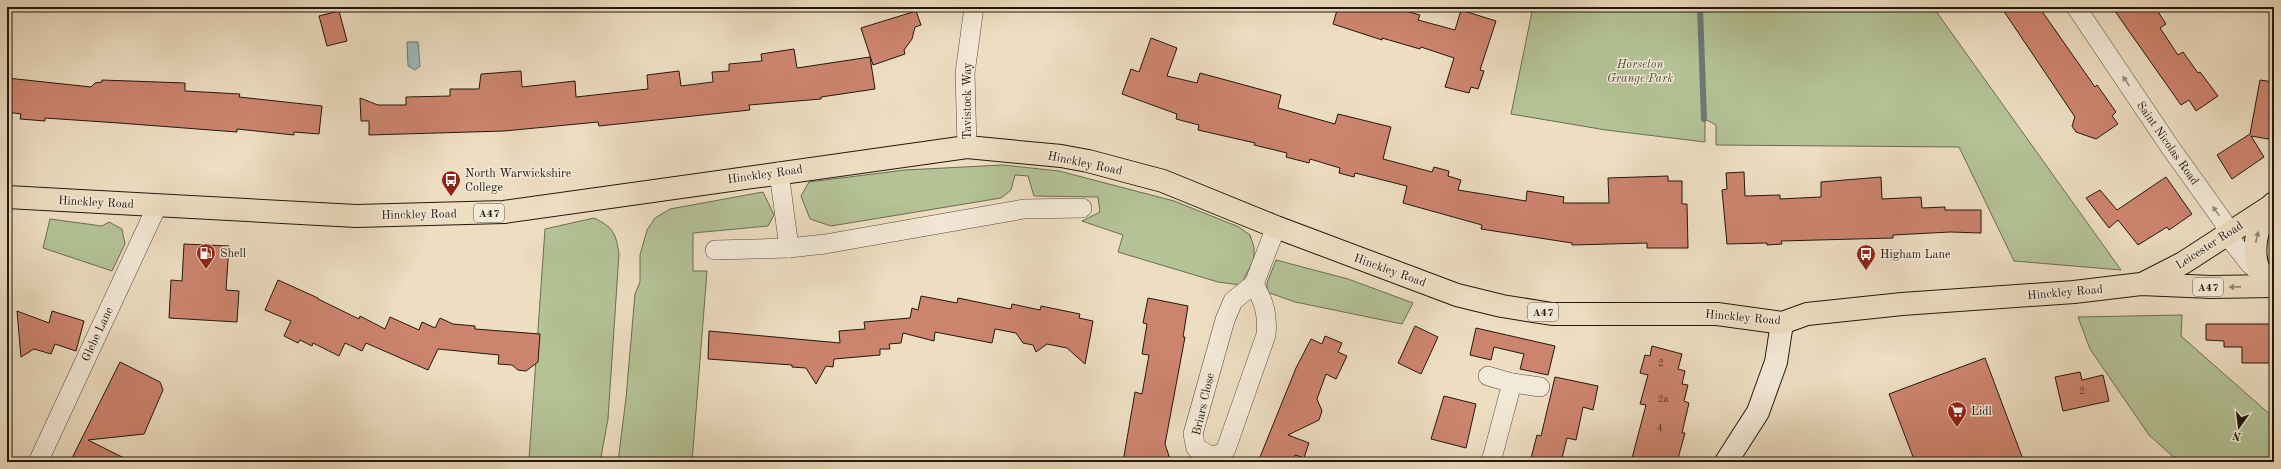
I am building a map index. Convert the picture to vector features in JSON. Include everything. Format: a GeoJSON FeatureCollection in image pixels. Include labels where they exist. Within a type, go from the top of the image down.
{"type":"FeatureCollection","features":[{"type":"Feature","properties":{"kind":"main road","name":"Hinckley Road"},"geometry":{"type":"LineString","coordinates":[[7,197],[356,216],[504,212],[779,172],[968,147],[1061,156],[1088,161],[1163,181],[1276,227],[1449,292],[1502,306],[1552,314],[1717,314],[1782,323],[1807,314],[1902,304],[2074,292],[2141,284]]}},
{"type":"Feature","properties":{"kind":"main road","name":"Leicester Road"},"geometry":{"type":"LineString","coordinates":[[2141,284],[2184,263],[2228,232],[2272,204]]}},
{"type":"Feature","properties":{"kind":"main road","name":"A47"},"geometry":{"type":"LineString","coordinates":[[2141,284],[2211,287],[2270,281],[2255,254],[2255,244],[2259,227],[2272,204]]}},
{"type":"Feature","properties":{"kind":"street","name":"Tavistock Way"},"geometry":{"type":"LineString","coordinates":[[968,147],[964,73],[974,7]]}},
{"type":"Feature","properties":{"kind":"street","name":"Saint Nicolas Road"},"geometry":{"type":"LineString","coordinates":[[2076,7],[2170,147],[2223,221],[2231,240],[2243,255],[2270,281]]}},
{"type":"Feature","properties":{"kind":"street"},"geometry":{"type":"LineString","coordinates":[[779,172],[789,248]]}},
{"type":"Feature","properties":{"kind":"street","name":"Glebe Lane"},"geometry":{"type":"LineString","coordinates":[[38,462],[156,206]]}},
{"type":"Feature","properties":{"kind":"street"},"geometry":{"type":"LineString","coordinates":[[715,250],[789,248],[825,244],[1024,209],[1082,208]]}},
{"type":"Feature","properties":{"kind":"street","name":"Briars Close"},"geometry":{"type":"LineString","coordinates":[[1254,284],[1264,302],[1267,318],[1266,335],[1226,449],[1220,454],[1211,456],[1196,448],[1193,434],[1224,320],[1233,301],[1254,284],[1276,227]]}},
{"type":"Feature","properties":{"kind":"street"},"geometry":{"type":"LineString","coordinates":[[1726,462],[1758,412],[1776,362],[1782,323]]}},
{"type":"Feature","properties":{"kind":"street"},"geometry":{"type":"LineString","coordinates":[[1488,376],[1512,383],[1540,387]]}},
{"type":"Feature","properties":{"kind":"street"},"geometry":{"type":"LineString","coordinates":[[1491,462],[1512,383]]}},
{"type":"Feature","properties":{"kind":"green space","name":"Horseton Grange Park"},"geometry":{"type":"Polygon","coordinates":[[[1533,7],[1933,7],[2121,270],[2014,261],[1959,147],[1716,145],[1716,125],[1705,119],[1705,142],[1606,130],[1511,114],[1533,7]]]}},
{"type":"Feature","properties":{"kind":"green space"},"geometry":{"type":"Polygon","coordinates":[[[1003,165],[1059,171],[1174,201],[1239,227],[1250,235],[1254,247],[1254,259],[1241,285],[1218,282],[1118,252],[1123,235],[1082,221],[1100,212],[1098,197],[1034,196],[1028,176],[1015,175],[1011,190],[1001,198],[831,226],[810,219],[801,196],[809,182],[905,170],[1003,165]]]}},
{"type":"Feature","properties":{"kind":"green space"},"geometry":{"type":"Polygon","coordinates":[[[763,192],[774,215],[768,226],[693,233],[693,271],[707,271],[692,462],[618,462],[626,398],[635,294],[640,282],[640,255],[647,230],[655,218],[670,209],[763,192]]]}},
{"type":"Feature","properties":{"kind":"green space"},"geometry":{"type":"Polygon","coordinates":[[[594,218],[606,224],[615,236],[619,254],[608,419],[600,462],[506,462],[507,458],[529,460],[545,229],[594,218]]]}},
{"type":"Feature","properties":{"kind":"green space"},"geometry":{"type":"Polygon","coordinates":[[[50,219],[102,226],[109,222],[122,229],[125,244],[112,271],[43,248],[50,219]]]}},
{"type":"Feature","properties":{"kind":"green space"},"geometry":{"type":"Polygon","coordinates":[[[1276,260],[1348,279],[1413,303],[1402,324],[1295,302],[1267,292],[1267,283],[1276,260]]]}},
{"type":"Feature","properties":{"kind":"green space"},"geometry":{"type":"Polygon","coordinates":[[[2182,315],[2181,336],[2274,418],[2274,462],[2178,461],[2149,435],[2090,349],[2078,317],[2182,315]]]}},
{"type":"Feature","properties":{"kind":"water"},"geometry":{"type":"Polygon","coordinates":[[[407,42],[418,42],[420,66],[415,70],[408,66],[407,42]]]}},
{"type":"Feature","properties":{"kind":"building"},"geometry":{"type":"Polygon","coordinates":[[[1338,7],[1391,7],[1420,15],[1418,20],[1455,30],[1461,10],[1496,21],[1480,70],[1484,71],[1478,89],[1471,87],[1469,93],[1445,87],[1454,58],[1421,47],[1420,49],[1382,38],[1382,40],[1333,24],[1338,7]]]}},
{"type":"Feature","properties":{"kind":"building"},"geometry":{"type":"Polygon","coordinates":[[[2001,7],[2039,7],[2095,87],[2097,85],[2116,112],[2112,116],[2118,124],[2096,139],[2076,132],[2072,126],[2075,117],[2001,7]]]}},
{"type":"Feature","properties":{"kind":"building"},"geometry":{"type":"Polygon","coordinates":[[[2112,7],[2155,7],[2166,24],[2160,28],[2178,55],[2183,52],[2198,73],[2200,72],[2218,96],[2196,111],[2189,100],[2181,105],[2112,7]]]}},
{"type":"Feature","properties":{"kind":"building"},"geometry":{"type":"Polygon","coordinates":[[[339,11],[347,41],[327,46],[319,16],[339,11]]]}},
{"type":"Feature","properties":{"kind":"building"},"geometry":{"type":"Polygon","coordinates":[[[916,11],[921,25],[915,27],[912,39],[904,50],[905,54],[873,65],[861,28],[916,11]]]}},
{"type":"Feature","properties":{"kind":"building"},"geometry":{"type":"Polygon","coordinates":[[[1151,38],[1177,48],[1167,76],[1197,83],[1200,73],[1281,95],[1278,108],[1335,124],[1338,114],[1391,127],[1383,159],[1432,172],[1434,167],[1449,171],[1448,176],[1461,180],[1458,190],[1526,201],[1527,191],[1564,197],[1563,203],[1609,203],[1608,178],[1668,176],[1668,181],[1682,181],[1682,204],[1687,204],[1688,248],[1647,248],[1647,243],[1572,245],[1572,243],[1481,229],[1482,225],[1403,203],[1407,186],[1355,173],[1354,177],[1339,173],[1340,168],[1310,159],[1309,163],[1286,157],[1287,153],[1254,145],[1255,143],[1198,130],[1199,125],[1176,119],[1177,114],[1122,94],[1131,69],[1139,72],[1151,38]]]}},
{"type":"Feature","properties":{"kind":"building"},"geometry":{"type":"Polygon","coordinates":[[[794,49],[797,68],[870,57],[875,89],[821,97],[821,99],[749,105],[750,110],[599,126],[598,122],[504,131],[369,135],[369,121],[361,121],[360,98],[378,105],[406,105],[406,97],[450,96],[450,89],[479,89],[481,74],[521,71],[522,87],[575,81],[576,97],[648,89],[647,75],[679,71],[681,86],[713,82],[712,72],[729,71],[729,64],[762,61],[761,54],[794,49]]]}},
{"type":"Feature","properties":{"kind":"building"},"geometry":{"type":"Polygon","coordinates":[[[7,78],[91,87],[95,83],[102,82],[102,80],[185,83],[185,91],[240,94],[239,97],[322,106],[319,134],[294,132],[294,135],[237,129],[237,132],[45,118],[45,121],[20,119],[21,114],[7,112],[7,78]]]}},
{"type":"Feature","properties":{"kind":"building"},"geometry":{"type":"Polygon","coordinates":[[[2260,80],[2274,82],[2274,140],[2251,136],[2264,157],[2232,179],[2217,155],[2250,134],[2260,80]]]}},
{"type":"Feature","properties":{"kind":"building"},"geometry":{"type":"Polygon","coordinates":[[[1744,172],[1745,196],[1780,195],[1780,199],[1821,197],[1821,182],[1881,177],[1882,199],[1921,197],[1922,208],[1945,207],[1945,210],[1981,210],[1981,233],[1950,232],[1893,235],[1893,238],[1781,241],[1782,244],[1767,245],[1767,243],[1727,244],[1722,190],[1727,189],[1726,173],[1744,172]]]}},
{"type":"Feature","properties":{"kind":"building"},"geometry":{"type":"Polygon","coordinates":[[[2166,177],[2192,214],[2169,230],[2167,227],[2138,245],[2118,220],[2109,228],[2086,198],[2100,190],[2117,210],[2166,177]]]}},
{"type":"Feature","properties":{"kind":"building"},"geometry":{"type":"Polygon","coordinates":[[[184,244],[229,246],[226,290],[239,291],[237,322],[169,318],[171,280],[182,281],[184,244]]]}},
{"type":"Feature","properties":{"kind":"building"},"geometry":{"type":"Polygon","coordinates":[[[278,280],[359,319],[360,316],[385,329],[390,317],[419,330],[422,322],[435,328],[440,318],[453,324],[475,326],[475,329],[540,334],[538,362],[526,371],[518,370],[512,365],[498,364],[499,355],[438,349],[428,370],[366,343],[362,351],[345,343],[339,356],[313,343],[312,346],[300,340],[298,343],[284,336],[291,321],[265,310],[278,280]]]}},
{"type":"Feature","properties":{"kind":"building"},"geometry":{"type":"Polygon","coordinates":[[[921,296],[957,303],[958,298],[1011,309],[1012,304],[1040,310],[1041,306],[1080,314],[1079,318],[1093,321],[1085,364],[1067,348],[1047,344],[1036,352],[1033,345],[1023,343],[1016,333],[995,329],[992,343],[935,332],[934,341],[903,333],[901,343],[889,344],[890,349],[880,349],[880,355],[834,359],[833,367],[826,366],[816,384],[806,368],[792,367],[792,365],[708,359],[709,331],[840,343],[839,331],[865,329],[864,322],[910,318],[912,308],[918,310],[921,296]]]}},
{"type":"Feature","properties":{"kind":"building"},"geometry":{"type":"Polygon","coordinates":[[[1148,298],[1188,306],[1183,337],[1185,337],[1165,444],[1171,462],[1123,462],[1135,392],[1142,394],[1149,355],[1142,354],[1147,324],[1143,323],[1148,298]]]}},
{"type":"Feature","properties":{"kind":"building"},"geometry":{"type":"Polygon","coordinates":[[[17,311],[49,323],[52,311],[84,321],[76,351],[55,344],[51,354],[34,349],[21,357],[17,311]]]}},
{"type":"Feature","properties":{"kind":"building"},"geometry":{"type":"Polygon","coordinates":[[[2206,324],[2274,324],[2274,363],[2242,363],[2242,347],[2224,347],[2224,341],[2206,340],[2206,324]]]}},
{"type":"Feature","properties":{"kind":"building"},"geometry":{"type":"Polygon","coordinates":[[[1415,326],[1438,337],[1421,374],[1398,363],[1415,326]]]}},
{"type":"Feature","properties":{"kind":"building"},"geometry":{"type":"Polygon","coordinates":[[[1476,328],[1555,346],[1548,375],[1520,369],[1524,354],[1494,347],[1491,360],[1470,355],[1476,328]]]}},
{"type":"Feature","properties":{"kind":"building"},"geometry":{"type":"Polygon","coordinates":[[[1325,336],[1342,343],[1338,352],[1347,356],[1336,379],[1326,374],[1317,399],[1322,411],[1319,420],[1288,435],[1309,443],[1304,458],[1295,455],[1291,462],[1258,462],[1296,368],[1311,339],[1322,344],[1325,336]]]}},
{"type":"Feature","properties":{"kind":"building"},"geometry":{"type":"Polygon","coordinates":[[[1652,346],[1682,354],[1678,369],[1685,371],[1682,384],[1688,385],[1684,401],[1689,403],[1682,433],[1685,433],[1677,462],[1631,462],[1646,405],[1640,404],[1648,375],[1640,373],[1645,355],[1650,356],[1652,346]]]}},
{"type":"Feature","properties":{"kind":"building","name":"Lidl"},"geometry":{"type":"Polygon","coordinates":[[[1985,358],[2024,462],[1915,462],[1889,394],[1985,358]]]}},
{"type":"Feature","properties":{"kind":"building"},"geometry":{"type":"Polygon","coordinates":[[[120,362],[160,382],[163,390],[144,434],[88,440],[132,462],[70,462],[120,362]]]}},
{"type":"Feature","properties":{"kind":"building"},"geometry":{"type":"Polygon","coordinates":[[[2080,372],[2082,380],[2103,375],[2109,401],[2063,411],[2055,377],[2080,372]]]}},
{"type":"Feature","properties":{"kind":"building"},"geometry":{"type":"Polygon","coordinates":[[[1555,377],[1598,386],[1593,410],[1583,407],[1576,440],[1567,438],[1561,462],[1530,462],[1537,435],[1541,436],[1555,377]]]}},
{"type":"Feature","properties":{"kind":"building"},"geometry":{"type":"Polygon","coordinates":[[[1444,396],[1476,404],[1466,448],[1431,439],[1444,396]]]}},
{"type":"Feature","properties":{"kind":"waterway"},"geometry":{"type":"LineString","coordinates":[[1700,7],[1704,119]]}},
{"type":"Feature","properties":{"kind":"place","name":"North Warwickshire College"},"geometry":{"type":"Point","coordinates":[451,197]}},
{"type":"Feature","properties":{"kind":"place","name":"Shell"},"geometry":{"type":"Point","coordinates":[206,270]}},
{"type":"Feature","properties":{"kind":"place","name":"Higham Lane"},"geometry":{"type":"Point","coordinates":[1866,271]}},
{"type":"Feature","properties":{"kind":"place","name":"Lidl"},"geometry":{"type":"Point","coordinates":[1957,428]}}]}
